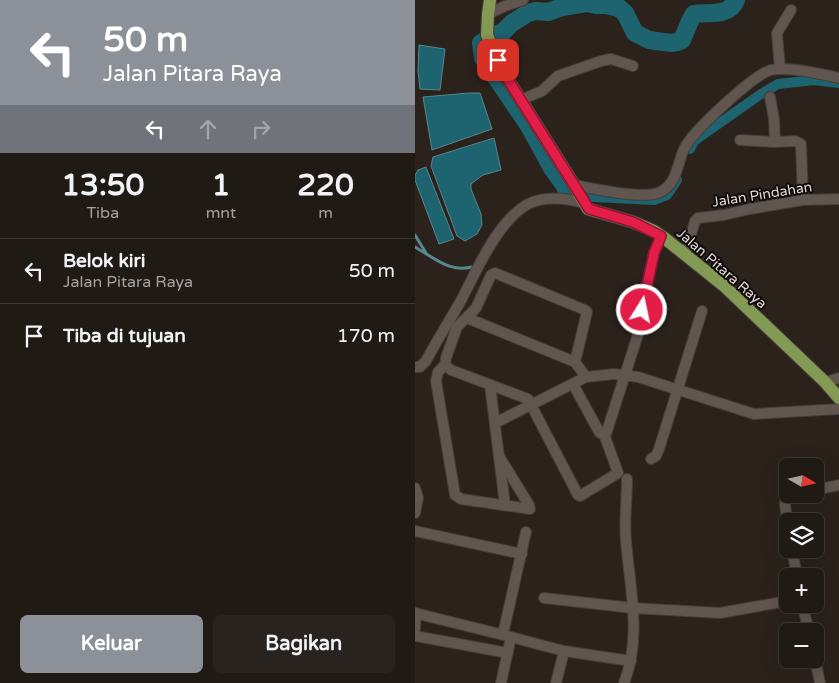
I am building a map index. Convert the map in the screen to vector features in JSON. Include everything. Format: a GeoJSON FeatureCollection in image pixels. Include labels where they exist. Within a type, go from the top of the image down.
{"type":"FeatureCollection","features":[{"type":"Feature","properties":{"kind":"main road"},"geometry":{"type":"LineString","coordinates":[[490,0],[487,14],[487,35],[493,48],[507,78],[580,194]]}},
{"type":"Feature","properties":{"kind":"main road","name":"Jalan Pitara Raya"},"geometry":{"type":"LineString","coordinates":[[580,194],[591,210],[633,222],[661,236],[685,253],[723,285],[825,382],[839,398]]}},
{"type":"Feature","properties":{"kind":"street"},"geometry":{"type":"LineString","coordinates":[[487,14],[523,0]]}},
{"type":"Feature","properties":{"kind":"street"},"geometry":{"type":"LineString","coordinates":[[780,69],[777,33],[791,10]]}},
{"type":"Feature","properties":{"kind":"street"},"geometry":{"type":"LineString","coordinates":[[521,100],[542,91],[558,76],[601,61],[611,59],[633,66]]}},
{"type":"Feature","properties":{"kind":"street"},"geometry":{"type":"LineString","coordinates":[[415,367],[420,367],[426,361],[496,237],[512,217],[527,205],[541,199],[563,198],[580,194],[648,195],[664,190],[674,178],[689,139],[758,76],[771,70],[780,69],[839,78]]}},
{"type":"Feature","properties":{"kind":"street"},"geometry":{"type":"LineString","coordinates":[[770,97],[774,119],[775,142]]}},
{"type":"Feature","properties":{"kind":"street"},"geometry":{"type":"LineString","coordinates":[[740,140],[795,141],[801,144],[803,200]]}},
{"type":"Feature","properties":{"kind":"street","name":"Jalan Pindahan"},"geometry":{"type":"LineString","coordinates":[[685,253],[695,221],[698,218],[803,200],[839,200]]}},
{"type":"Feature","properties":{"kind":"street"},"geometry":{"type":"LineString","coordinates":[[642,310],[654,253],[661,236]]}},
{"type":"Feature","properties":{"kind":"street"},"geometry":{"type":"LineString","coordinates":[[499,456],[530,509],[461,499],[455,495],[436,381],[438,372],[445,365],[457,327],[476,308],[491,275],[495,273],[587,312],[575,362]]}},
{"type":"Feature","properties":{"kind":"street"},"geometry":{"type":"LineString","coordinates":[[651,459],[656,456],[659,449],[702,310]]}},
{"type":"Feature","properties":{"kind":"street"},"geometry":{"type":"LineString","coordinates":[[467,318],[575,362],[586,377]]}},
{"type":"Feature","properties":{"kind":"street"},"geometry":{"type":"LineString","coordinates":[[604,434],[607,432],[643,322]]}},
{"type":"Feature","properties":{"kind":"street"},"geometry":{"type":"LineString","coordinates":[[445,365],[451,370],[526,398],[577,495],[580,496],[618,473],[604,434],[599,430],[573,384]]}},
{"type":"Feature","properties":{"kind":"street"},"geometry":{"type":"LineString","coordinates":[[495,423],[586,377],[608,374],[625,374],[754,414],[839,410]]}},
{"type":"Feature","properties":{"kind":"street"},"geometry":{"type":"LineString","coordinates":[[825,382],[839,378]]}},
{"type":"Feature","properties":{"kind":"street"},"geometry":{"type":"LineString","coordinates":[[490,385],[505,505]]}},
{"type":"Feature","properties":{"kind":"street"},"geometry":{"type":"LineString","coordinates":[[624,683],[631,661],[634,634],[625,532],[627,480]]}},
{"type":"Feature","properties":{"kind":"street"},"geometry":{"type":"LineString","coordinates":[[824,488],[839,485]]}},
{"type":"Feature","properties":{"kind":"street"},"geometry":{"type":"LineString","coordinates":[[415,488],[418,498],[415,513]]}},
{"type":"Feature","properties":{"kind":"street"},"geometry":{"type":"LineString","coordinates":[[415,531],[522,554]]}},
{"type":"Feature","properties":{"kind":"street"},"geometry":{"type":"LineString","coordinates":[[501,683],[508,653],[507,635],[526,532]]}},
{"type":"Feature","properties":{"kind":"street"},"geometry":{"type":"LineString","coordinates":[[544,598],[633,608],[721,613],[779,602]]}},
{"type":"Feature","properties":{"kind":"street"},"geometry":{"type":"LineString","coordinates":[[415,629],[415,613],[507,635],[563,651],[631,661]]}},
{"type":"Feature","properties":{"kind":"street"},"geometry":{"type":"LineString","coordinates":[[415,636],[508,653]]}},
{"type":"Feature","properties":{"kind":"street"},"geometry":{"type":"LineString","coordinates":[[556,683],[563,651]]}},
{"type":"Feature","properties":{"kind":"street"},"geometry":{"type":"LineString","coordinates":[[817,668],[821,683]]}},
{"type":"Feature","properties":{"kind":"water"},"geometry":{"type":"Polygon","coordinates":[[[419,45],[445,49],[440,90],[420,89],[418,71],[419,45]]]}},
{"type":"Feature","properties":{"kind":"water"},"geometry":{"type":"Polygon","coordinates":[[[480,93],[492,129],[432,150],[423,97],[480,93]]]}},
{"type":"Feature","properties":{"kind":"water"},"geometry":{"type":"Polygon","coordinates":[[[494,138],[501,170],[483,175],[471,184],[471,189],[481,214],[482,225],[477,234],[465,241],[457,236],[431,166],[433,157],[494,138]]]}},
{"type":"Feature","properties":{"kind":"water"},"geometry":{"type":"Polygon","coordinates":[[[426,167],[454,239],[439,244],[415,180],[418,170],[426,167]]]}},
{"type":"Feature","properties":{"kind":"waterway"},"geometry":{"type":"LineString","coordinates":[[568,195],[565,186],[552,168],[529,126],[483,58],[481,43],[503,32],[512,23],[528,13],[536,11],[548,12],[562,7],[587,3],[619,8],[625,13],[635,33],[649,40],[678,42],[682,40],[694,14],[718,13],[729,9],[736,0]]}},
{"type":"Feature","properties":{"kind":"waterway"},"geometry":{"type":"LineString","coordinates":[[690,149],[694,141],[778,84],[814,80],[839,83]]}},
{"type":"Feature","properties":{"kind":"waterway"},"geometry":{"type":"LineString","coordinates":[[575,196],[654,200],[667,195],[677,180]]}},
{"type":"Feature","properties":{"kind":"waterway"},"geometry":{"type":"LineString","coordinates":[[415,235],[426,253]]}},
{"type":"Feature","properties":{"kind":"waterway"},"geometry":{"type":"LineString","coordinates":[[415,247],[451,267],[467,268],[476,266]]}},
{"type":"Feature","properties":{"kind":"route"},"geometry":{"type":"LineString","coordinates":[[498,60],[507,78],[589,209],[593,212],[623,218],[654,231],[661,236],[654,253],[642,310]]}}]}
